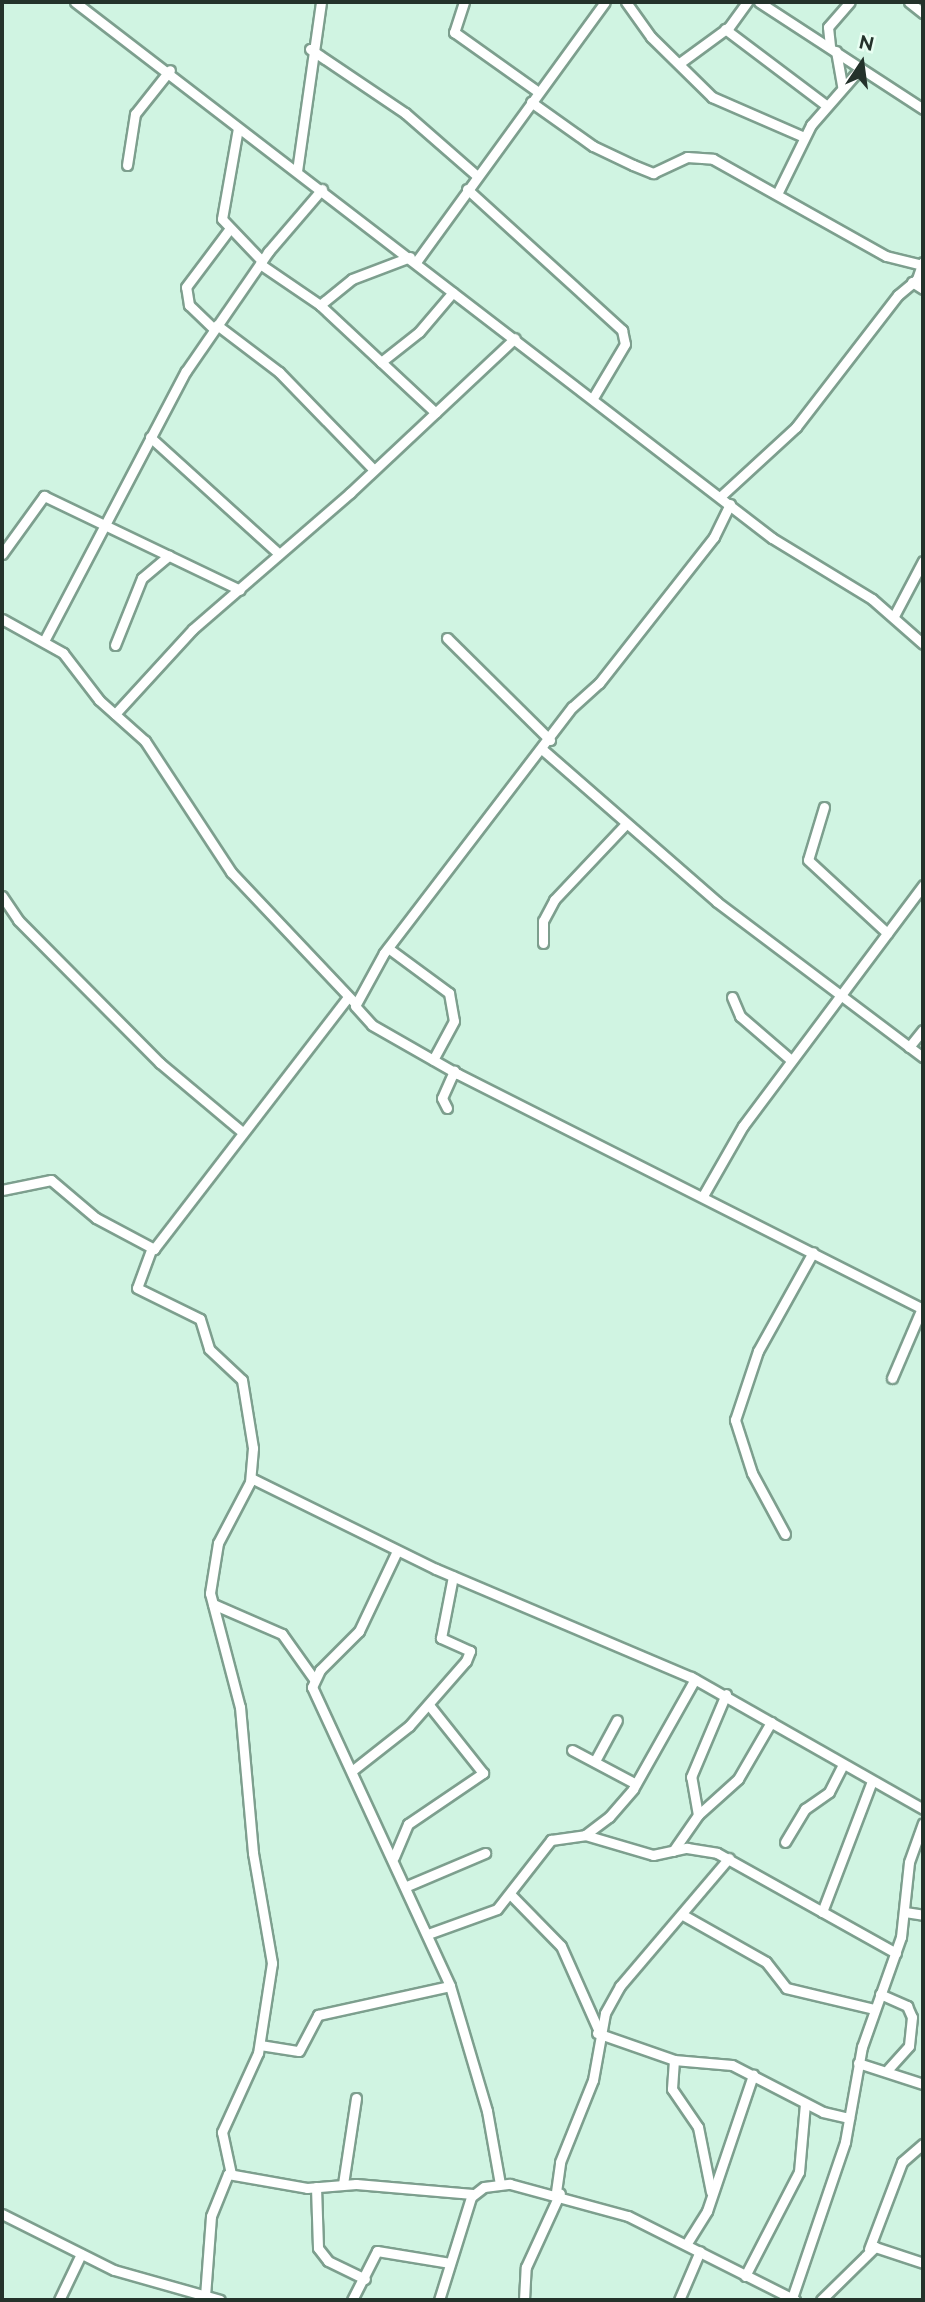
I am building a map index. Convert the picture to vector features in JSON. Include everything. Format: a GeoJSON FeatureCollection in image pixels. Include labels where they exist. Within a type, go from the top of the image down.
{"type":"FeatureCollection","features":[{"type":"Feature","properties":{"kind":"street"},"geometry":{"type":"LineString","coordinates":[[75,2],[170,69],[238,128],[322,189],[730,504],[894,616],[923,644]]}},
{"type":"Feature","properties":{"kind":"street"},"geometry":{"type":"LineString","coordinates":[[297,171],[321,2]]}},
{"type":"Feature","properties":{"kind":"street"},"geometry":{"type":"LineString","coordinates":[[464,2],[454,32],[537,91]]}},
{"type":"Feature","properties":{"kind":"street"},"geometry":{"type":"LineString","coordinates":[[320,305],[352,278],[413,260],[605,2]]}},
{"type":"Feature","properties":{"kind":"street"},"geometry":{"type":"LineString","coordinates":[[626,2],[651,37],[681,62],[712,97],[804,138]]}},
{"type":"Feature","properties":{"kind":"street"},"geometry":{"type":"LineString","coordinates":[[681,62],[725,29],[747,2]]}},
{"type":"Feature","properties":{"kind":"street"},"geometry":{"type":"LineString","coordinates":[[759,2],[923,109]]}},
{"type":"Feature","properties":{"kind":"street"},"geometry":{"type":"LineString","coordinates":[[842,86],[828,27],[850,2]]}},
{"type":"Feature","properties":{"kind":"street"},"geometry":{"type":"LineString","coordinates":[[909,2],[923,13]]}},
{"type":"Feature","properties":{"kind":"street"},"geometry":{"type":"LineString","coordinates":[[725,29],[826,105]]}},
{"type":"Feature","properties":{"kind":"street"},"geometry":{"type":"LineString","coordinates":[[312,51],[405,113],[476,175]]}},
{"type":"Feature","properties":{"kind":"street"},"geometry":{"type":"LineString","coordinates":[[127,165],[135,114],[170,69]]}},
{"type":"Feature","properties":{"kind":"street"},"geometry":{"type":"LineString","coordinates":[[778,192],[804,138],[826,105],[859,69]]}},
{"type":"Feature","properties":{"kind":"street"},"geometry":{"type":"LineString","coordinates":[[531,102],[593,146],[653,173],[697,155],[778,192],[886,256],[922,263],[912,282],[796,427],[721,496]]}},
{"type":"Feature","properties":{"kind":"street"},"geometry":{"type":"LineString","coordinates":[[238,128],[222,219],[228,231],[261,262],[320,305],[436,413]]}},
{"type":"Feature","properties":{"kind":"street"},"geometry":{"type":"LineString","coordinates":[[44,641],[101,525],[149,437],[215,327],[261,262],[322,189]]}},
{"type":"Feature","properties":{"kind":"street"},"geometry":{"type":"LineString","coordinates":[[467,189],[622,330],[625,344],[593,398]]}},
{"type":"Feature","properties":{"kind":"street"},"geometry":{"type":"LineString","coordinates":[[228,231],[186,287],[189,305],[215,327],[279,372],[374,470]]}},
{"type":"Feature","properties":{"kind":"street"},"geometry":{"type":"LineString","coordinates":[[912,282],[923,289]]}},
{"type":"Feature","properties":{"kind":"street"},"geometry":{"type":"LineString","coordinates":[[381,362],[419,332],[453,292]]}},
{"type":"Feature","properties":{"kind":"street"},"geometry":{"type":"LineString","coordinates":[[115,714],[166,654],[374,470],[515,338]]}},
{"type":"Feature","properties":{"kind":"street"},"geometry":{"type":"LineString","coordinates":[[149,437],[278,553]]}},
{"type":"Feature","properties":{"kind":"street"},"geometry":{"type":"LineString","coordinates":[[2,554],[44,496],[240,590]]}},
{"type":"Feature","properties":{"kind":"street"},"geometry":{"type":"LineString","coordinates":[[231,2174],[222,2132],[260,2045],[272,1963],[253,1853],[240,1707],[213,1604],[218,1543],[251,1478],[253,1448],[242,1380],[209,1349],[200,1319],[137,1288],[151,1250],[175,1229],[241,1131],[352,1001],[388,948],[542,750],[714,537],[730,504]]}},
{"type":"Feature","properties":{"kind":"street"},"geometry":{"type":"LineString","coordinates":[[115,645],[142,578],[169,555]]}},
{"type":"Feature","properties":{"kind":"street"},"geometry":{"type":"LineString","coordinates":[[894,616],[923,561]]}},
{"type":"Feature","properties":{"kind":"street"},"geometry":{"type":"LineString","coordinates":[[2,619],[44,641],[115,714],[145,740],[232,872],[372,1024],[454,1071],[704,1194],[923,1309],[892,1378]]}},
{"type":"Feature","properties":{"kind":"street"},"geometry":{"type":"LineString","coordinates":[[447,638],[550,740]]}},
{"type":"Feature","properties":{"kind":"street"},"geometry":{"type":"LineString","coordinates":[[542,750],[625,825],[839,995],[923,1057]]}},
{"type":"Feature","properties":{"kind":"street"},"geometry":{"type":"LineString","coordinates":[[824,807],[808,860],[887,933]]}},
{"type":"Feature","properties":{"kind":"street"},"geometry":{"type":"LineString","coordinates":[[543,943],[543,921],[554,900],[625,825]]}},
{"type":"Feature","properties":{"kind":"street"},"geometry":{"type":"LineString","coordinates":[[704,1194],[791,1060],[923,884]]}},
{"type":"Feature","properties":{"kind":"street"},"geometry":{"type":"LineString","coordinates":[[2,896],[142,1045],[241,1131]]}},
{"type":"Feature","properties":{"kind":"street"},"geometry":{"type":"LineString","coordinates":[[388,948],[449,993],[454,1021],[433,1060]]}},
{"type":"Feature","properties":{"kind":"street"},"geometry":{"type":"LineString","coordinates":[[732,997],[740,1016],[791,1060]]}},
{"type":"Feature","properties":{"kind":"street"},"geometry":{"type":"LineString","coordinates":[[909,1047],[923,1030]]}},
{"type":"Feature","properties":{"kind":"street"},"geometry":{"type":"LineString","coordinates":[[447,1108],[442,1098],[454,1071]]}},
{"type":"Feature","properties":{"kind":"street"},"geometry":{"type":"LineString","coordinates":[[2,1190],[51,1180],[96,1218],[151,1250]]}},
{"type":"Feature","properties":{"kind":"street"},"geometry":{"type":"LineString","coordinates":[[785,1534],[752,1473],[736,1420],[758,1351],[813,1252]]}},
{"type":"Feature","properties":{"kind":"street"},"geometry":{"type":"LineString","coordinates":[[251,1478],[397,1551],[726,1694],[923,1809]]}},
{"type":"Feature","properties":{"kind":"street"},"geometry":{"type":"LineString","coordinates":[[314,1679],[359,1631],[397,1551]]}},
{"type":"Feature","properties":{"kind":"street"},"geometry":{"type":"LineString","coordinates":[[353,1770],[429,1705],[469,1654],[441,1638],[453,1576]]}},
{"type":"Feature","properties":{"kind":"street"},"geometry":{"type":"LineString","coordinates":[[213,1604],[282,1634],[314,1679],[325,1719],[353,1770],[394,1857],[450,1986],[487,2111],[500,2184]]}},
{"type":"Feature","properties":{"kind":"street"},"geometry":{"type":"LineString","coordinates":[[586,1835],[636,1784],[695,1679]]}},
{"type":"Feature","properties":{"kind":"street"},"geometry":{"type":"LineString","coordinates":[[698,1815],[691,1777],[726,1694]]}},
{"type":"Feature","properties":{"kind":"street"},"geometry":{"type":"LineString","coordinates":[[394,1857],[408,1824],[484,1773],[429,1705]]}},
{"type":"Feature","properties":{"kind":"street"},"geometry":{"type":"LineString","coordinates":[[596,1759],[617,1720]]}},
{"type":"Feature","properties":{"kind":"street"},"geometry":{"type":"LineString","coordinates":[[673,1852],[698,1815],[738,1779],[771,1722]]}},
{"type":"Feature","properties":{"kind":"street"},"geometry":{"type":"LineString","coordinates":[[572,1750],[596,1759],[636,1784]]}},
{"type":"Feature","properties":{"kind":"street"},"geometry":{"type":"LineString","coordinates":[[785,1842],[805,1810],[829,1792],[843,1764]]}},
{"type":"Feature","properties":{"kind":"street"},"geometry":{"type":"LineString","coordinates":[[821,1912],[872,1781]]}},
{"type":"Feature","properties":{"kind":"street"},"geometry":{"type":"LineString","coordinates":[[205,2296],[211,2216],[222,2179],[231,2174],[316,2187],[343,2184],[473,2194],[500,2184],[558,2192],[687,2243],[745,2276],[794,2299],[849,2118],[858,2063],[874,2009],[896,1953],[905,1912],[909,1863],[923,1823]]}},
{"type":"Feature","properties":{"kind":"street"},"geometry":{"type":"LineString","coordinates":[[428,1934],[497,1909],[511,1895],[522,1871],[551,1840],[586,1835],[653,1855],[704,1849],[729,1858],[896,1953]]}},
{"type":"Feature","properties":{"kind":"street"},"geometry":{"type":"LineString","coordinates":[[407,1886],[485,1853]]}},
{"type":"Feature","properties":{"kind":"street"},"geometry":{"type":"LineString","coordinates":[[524,2300],[526,2267],[558,2192],[560,2162],[593,2080],[597,2031],[620,1986],[729,1858]]}},
{"type":"Feature","properties":{"kind":"street"},"geometry":{"type":"LineString","coordinates":[[511,1895],[561,1946],[597,2031],[674,2060],[732,2065],[805,2104],[849,2118]]}},
{"type":"Feature","properties":{"kind":"street"},"geometry":{"type":"LineString","coordinates":[[905,1912],[923,1915]]}},
{"type":"Feature","properties":{"kind":"street"},"geometry":{"type":"LineString","coordinates":[[682,1915],[766,1962],[786,1988],[874,2009]]}},
{"type":"Feature","properties":{"kind":"street"},"geometry":{"type":"LineString","coordinates":[[260,2045],[299,2051],[318,2015],[450,1986]]}},
{"type":"Feature","properties":{"kind":"street"},"geometry":{"type":"LineString","coordinates":[[880,1994],[907,2006],[912,2017],[909,2046],[888,2069]]}},
{"type":"Feature","properties":{"kind":"street"},"geometry":{"type":"LineString","coordinates":[[674,2060],[672,2089],[698,2127],[712,2196]]}},
{"type":"Feature","properties":{"kind":"street"},"geometry":{"type":"LineString","coordinates":[[858,2063],[888,2069],[923,2084]]}},
{"type":"Feature","properties":{"kind":"street"},"geometry":{"type":"LineString","coordinates":[[687,2243],[712,2196],[752,2075]]}},
{"type":"Feature","properties":{"kind":"street"},"geometry":{"type":"LineString","coordinates":[[343,2184],[356,2098]]}},
{"type":"Feature","properties":{"kind":"street"},"geometry":{"type":"LineString","coordinates":[[745,2276],[799,2172],[805,2104]]}},
{"type":"Feature","properties":{"kind":"street"},"geometry":{"type":"LineString","coordinates":[[821,2300],[869,2249],[902,2162],[923,2144]]}},
{"type":"Feature","properties":{"kind":"street"},"geometry":{"type":"LineString","coordinates":[[316,2187],[318,2248],[328,2261],[365,2280]]}},
{"type":"Feature","properties":{"kind":"street"},"geometry":{"type":"LineString","coordinates":[[439,2300],[473,2194]]}},
{"type":"Feature","properties":{"kind":"street"},"geometry":{"type":"LineString","coordinates":[[2,2214],[81,2254],[220,2300]]}},
{"type":"Feature","properties":{"kind":"street"},"geometry":{"type":"LineString","coordinates":[[869,2249],[886,2248],[923,2263]]}},
{"type":"Feature","properties":{"kind":"street"},"geometry":{"type":"LineString","coordinates":[[352,2300],[382,2249],[450,2263]]}},
{"type":"Feature","properties":{"kind":"street"},"geometry":{"type":"LineString","coordinates":[[679,2300],[700,2251]]}},
{"type":"Feature","properties":{"kind":"street"},"geometry":{"type":"LineString","coordinates":[[59,2300],[81,2254]]}}]}
